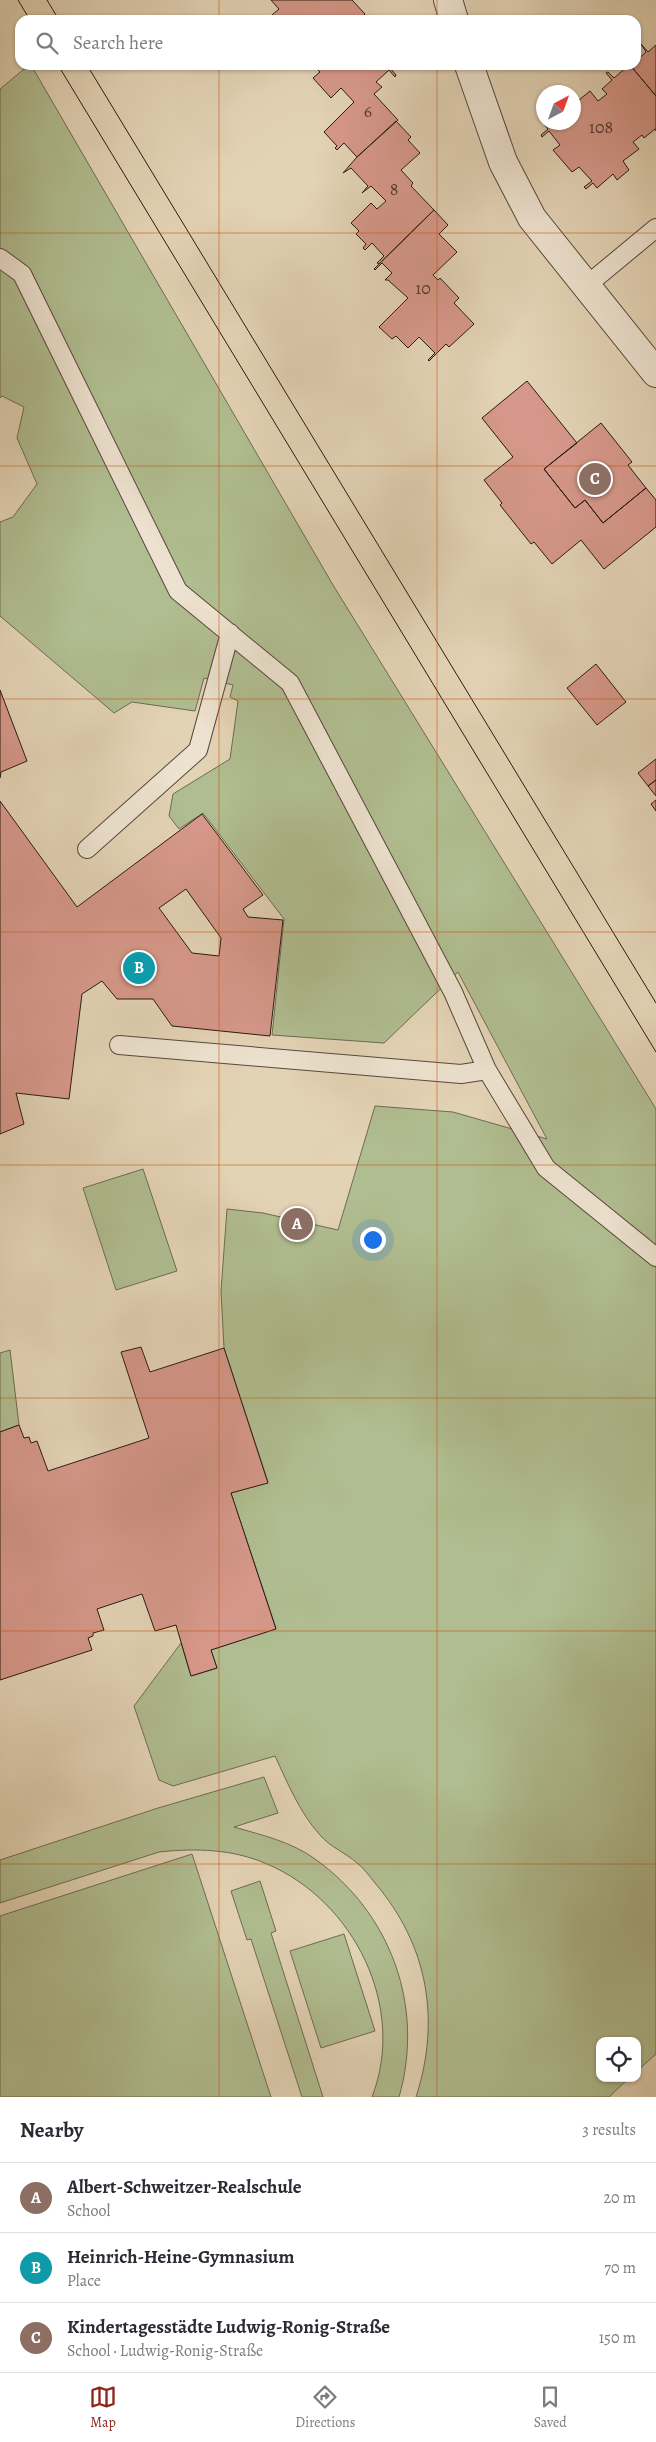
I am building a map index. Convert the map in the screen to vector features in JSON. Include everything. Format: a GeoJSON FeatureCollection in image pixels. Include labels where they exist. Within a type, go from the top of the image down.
{"type":"FeatureCollection","features":[{"type":"Feature","properties":{"kind":"street"},"geometry":{"type":"LineString","coordinates":[[448,0],[452,15]]}},
{"type":"Feature","properties":{"kind":"street"},"geometry":{"type":"LineString","coordinates":[[471,70],[503,162],[532,218],[656,373]]}},
{"type":"Feature","properties":{"kind":"lane"},"geometry":{"type":"LineString","coordinates":[[586,286],[656,228]]}},
{"type":"Feature","properties":{"kind":"lane"},"geometry":{"type":"LineString","coordinates":[[0,258],[22,274],[178,591],[290,683],[453,992],[487,1070],[546,1168],[656,1256]]}},
{"type":"Feature","properties":{"kind":"lane"},"geometry":{"type":"LineString","coordinates":[[87,850],[198,750],[230,633]]}},
{"type":"Feature","properties":{"kind":"lane"},"geometry":{"type":"LineString","coordinates":[[119,1045],[461,1074],[487,1070]]}},
{"type":"Feature","properties":{"kind":"green space"},"geometry":{"type":"Polygon","coordinates":[[[23,70],[34,70],[333,585],[656,1109],[656,2054],[641,2067],[641,2037],[596,2037],[596,2082],[625,2082],[609,2097],[416,2097],[424,2068],[428,2040],[425,1984],[418,1958],[407,1932],[393,1907],[375,1883],[353,1859],[328,1843],[306,1817],[275,1756],[173,1786],[159,1780],[134,1706],[181,1643],[191,1676],[217,1668],[211,1650],[276,1628],[231,1493],[268,1482],[224,1348],[221,1291],[227,1209],[263,1213],[338,1230],[375,1106],[453,1112],[547,1139],[458,972],[384,1043],[272,1035],[284,919],[203,813],[179,829],[169,816],[173,794],[230,759],[238,701],[230,697],[233,685],[204,678],[195,711],[132,702],[114,713],[0,616],[0,522],[13,517],[37,484],[17,438],[24,407],[2,396],[0,398],[0,89],[23,70]]]}},
{"type":"Feature","properties":{"kind":"green space"},"geometry":{"type":"Polygon","coordinates":[[[143,1169],[177,1271],[116,1290],[83,1188],[143,1169]]]}},
{"type":"Feature","properties":{"kind":"green space"},"geometry":{"type":"Polygon","coordinates":[[[10,1350],[19,1425],[0,1432],[0,1353],[10,1350]]]}},
{"type":"Feature","properties":{"kind":"green space"},"geometry":{"type":"Polygon","coordinates":[[[264,1777],[278,1813],[234,1827],[297,1848],[315,1859],[341,1881],[364,1906],[382,1934],[395,1965],[404,1996],[408,2029],[406,2063],[399,2097],[372,2097],[381,2063],[383,2028],[377,1993],[365,1961],[348,1930],[325,1903],[298,1881],[267,1864],[241,1855],[214,1851],[159,1852],[0,1903],[0,1860],[158,1808],[264,1777]]]}},
{"type":"Feature","properties":{"kind":"green space"},"geometry":{"type":"Polygon","coordinates":[[[192,1854],[271,2097],[0,2097],[0,1916],[192,1854]]]}},
{"type":"Feature","properties":{"kind":"green space"},"geometry":{"type":"Polygon","coordinates":[[[260,1881],[276,1931],[271,1933],[323,2097],[302,2097],[251,1939],[247,1940],[231,1891],[260,1881]]]}},
{"type":"Feature","properties":{"kind":"green space"},"geometry":{"type":"Polygon","coordinates":[[[344,1934],[375,2031],[321,2048],[290,1951],[344,1934]]]}},
{"type":"Feature","properties":{"kind":"building"},"geometry":{"type":"Polygon","coordinates":[[[271,0],[352,0],[365,14],[272,15],[279,9],[271,0]]]}},
{"type":"Feature","properties":{"kind":"building"},"geometry":{"type":"Polygon","coordinates":[[[641,44],[648,52],[656,45],[656,96],[634,70],[641,70],[641,56],[646,52],[641,44]]]}},
{"type":"Feature","properties":{"kind":"building"},"geometry":{"type":"Polygon","coordinates":[[[318,70],[389,70],[376,82],[382,87],[374,94],[398,120],[357,157],[344,143],[337,150],[335,148],[337,146],[324,132],[354,102],[341,88],[331,98],[313,78],[320,72],[318,70]]]}},
{"type":"Feature","properties":{"kind":"building"},"geometry":{"type":"Polygon","coordinates":[[[389,70],[392,70],[396,75],[395,77],[389,70]]]}},
{"type":"Feature","properties":{"kind":"building"},"geometry":{"type":"Polygon","coordinates":[[[623,70],[634,70],[656,96],[656,131],[655,129],[644,138],[642,135],[633,142],[639,149],[623,161],[629,170],[617,180],[613,174],[597,188],[593,183],[586,189],[584,187],[592,181],[579,167],[572,172],[553,150],[560,145],[549,131],[542,137],[541,135],[547,130],[581,130],[581,98],[590,91],[598,101],[607,94],[602,89],[612,80],[606,73],[608,72],[614,78],[623,70]]]}},
{"type":"Feature","properties":{"kind":"building"},"geometry":{"type":"Polygon","coordinates":[[[396,121],[411,137],[408,140],[420,153],[401,170],[413,183],[411,186],[434,210],[379,264],[377,263],[384,256],[372,243],[365,250],[363,248],[366,244],[356,234],[359,231],[351,223],[371,203],[377,209],[386,201],[371,186],[362,193],[368,186],[351,168],[343,173],[357,157],[396,121]]]}},
{"type":"Feature","properties":{"kind":"building"},"geometry":{"type":"Polygon","coordinates":[[[434,210],[448,225],[439,234],[457,252],[433,275],[438,280],[440,278],[459,298],[454,303],[474,324],[449,347],[446,344],[429,361],[435,353],[419,337],[408,348],[396,336],[392,339],[379,327],[408,298],[388,280],[385,280],[392,273],[382,263],[374,269],[434,210]]]}},
{"type":"Feature","properties":{"kind":"building"},"geometry":{"type":"Polygon","coordinates":[[[527,381],[577,443],[544,469],[575,508],[585,500],[603,523],[646,488],[656,500],[656,527],[604,569],[581,540],[552,564],[534,542],[531,544],[500,505],[502,503],[484,480],[513,457],[482,418],[527,381]]]}},
{"type":"Feature","properties":{"kind":"building"},"geometry":{"type":"Polygon","coordinates":[[[601,423],[632,462],[628,465],[646,488],[603,523],[585,500],[575,508],[544,469],[601,423]]]}},
{"type":"Feature","properties":{"kind":"building"},"geometry":{"type":"Polygon","coordinates":[[[596,664],[626,702],[597,725],[567,688],[596,664]]]}},
{"type":"Feature","properties":{"kind":"building"},"geometry":{"type":"Polygon","coordinates":[[[0,690],[27,761],[1,772],[0,778],[0,690]]]}},
{"type":"Feature","properties":{"kind":"building"},"geometry":{"type":"Polygon","coordinates":[[[656,759],[656,780],[648,786],[638,773],[656,759]]]}},
{"type":"Feature","properties":{"kind":"building"},"geometry":{"type":"Polygon","coordinates":[[[656,780],[656,796],[648,786],[656,780]]]}},
{"type":"Feature","properties":{"kind":"building"},"geometry":{"type":"Polygon","coordinates":[[[656,800],[656,811],[651,804],[656,800]]]}},
{"type":"Feature","properties":{"kind":"building"},"geometry":{"type":"Polygon","coordinates":[[[0,801],[77,907],[202,814],[263,895],[243,909],[248,917],[283,920],[270,1036],[172,1026],[153,999],[117,999],[102,981],[82,994],[69,1099],[16,1093],[24,1124],[0,1134],[0,801]],[[186,889],[159,908],[192,953],[219,956],[221,938],[186,889]]]}},
{"type":"Feature","properties":{"kind":"building"},"geometry":{"type":"Polygon","coordinates":[[[141,1347],[150,1372],[224,1348],[268,1483],[231,1493],[276,1629],[211,1650],[217,1668],[191,1676],[176,1625],[155,1631],[142,1594],[97,1609],[104,1630],[93,1633],[93,1636],[88,1638],[92,1650],[0,1680],[0,1432],[19,1425],[24,1438],[29,1437],[31,1443],[37,1441],[48,1471],[149,1438],[121,1352],[141,1347]]]}},
{"type":"Feature","properties":{"kind":"tram line"},"geometry":{"type":"LineString","coordinates":[[18,0],[27,15]]}},
{"type":"Feature","properties":{"kind":"tram line"},"geometry":{"type":"LineString","coordinates":[[47,0],[56,15]]}},
{"type":"Feature","properties":{"kind":"tram line"},"geometry":{"type":"LineString","coordinates":[[61,70],[656,1052]]}},
{"type":"Feature","properties":{"kind":"tram line"},"geometry":{"type":"LineString","coordinates":[[90,70],[656,1003]]}},
{"type":"Feature","properties":{"kind":"place","name":"Kindertagesstädte Ludwig-Ronig-Straße"},"geometry":{"type":"Point","coordinates":[595,479]}},
{"type":"Feature","properties":{"kind":"place","name":"Heinrich-Heine-Gymnasium"},"geometry":{"type":"Point","coordinates":[139,968]}},
{"type":"Feature","properties":{"kind":"place","name":"Albert-Schweitzer-Realschule"},"geometry":{"type":"Point","coordinates":[297,1224]}}]}
